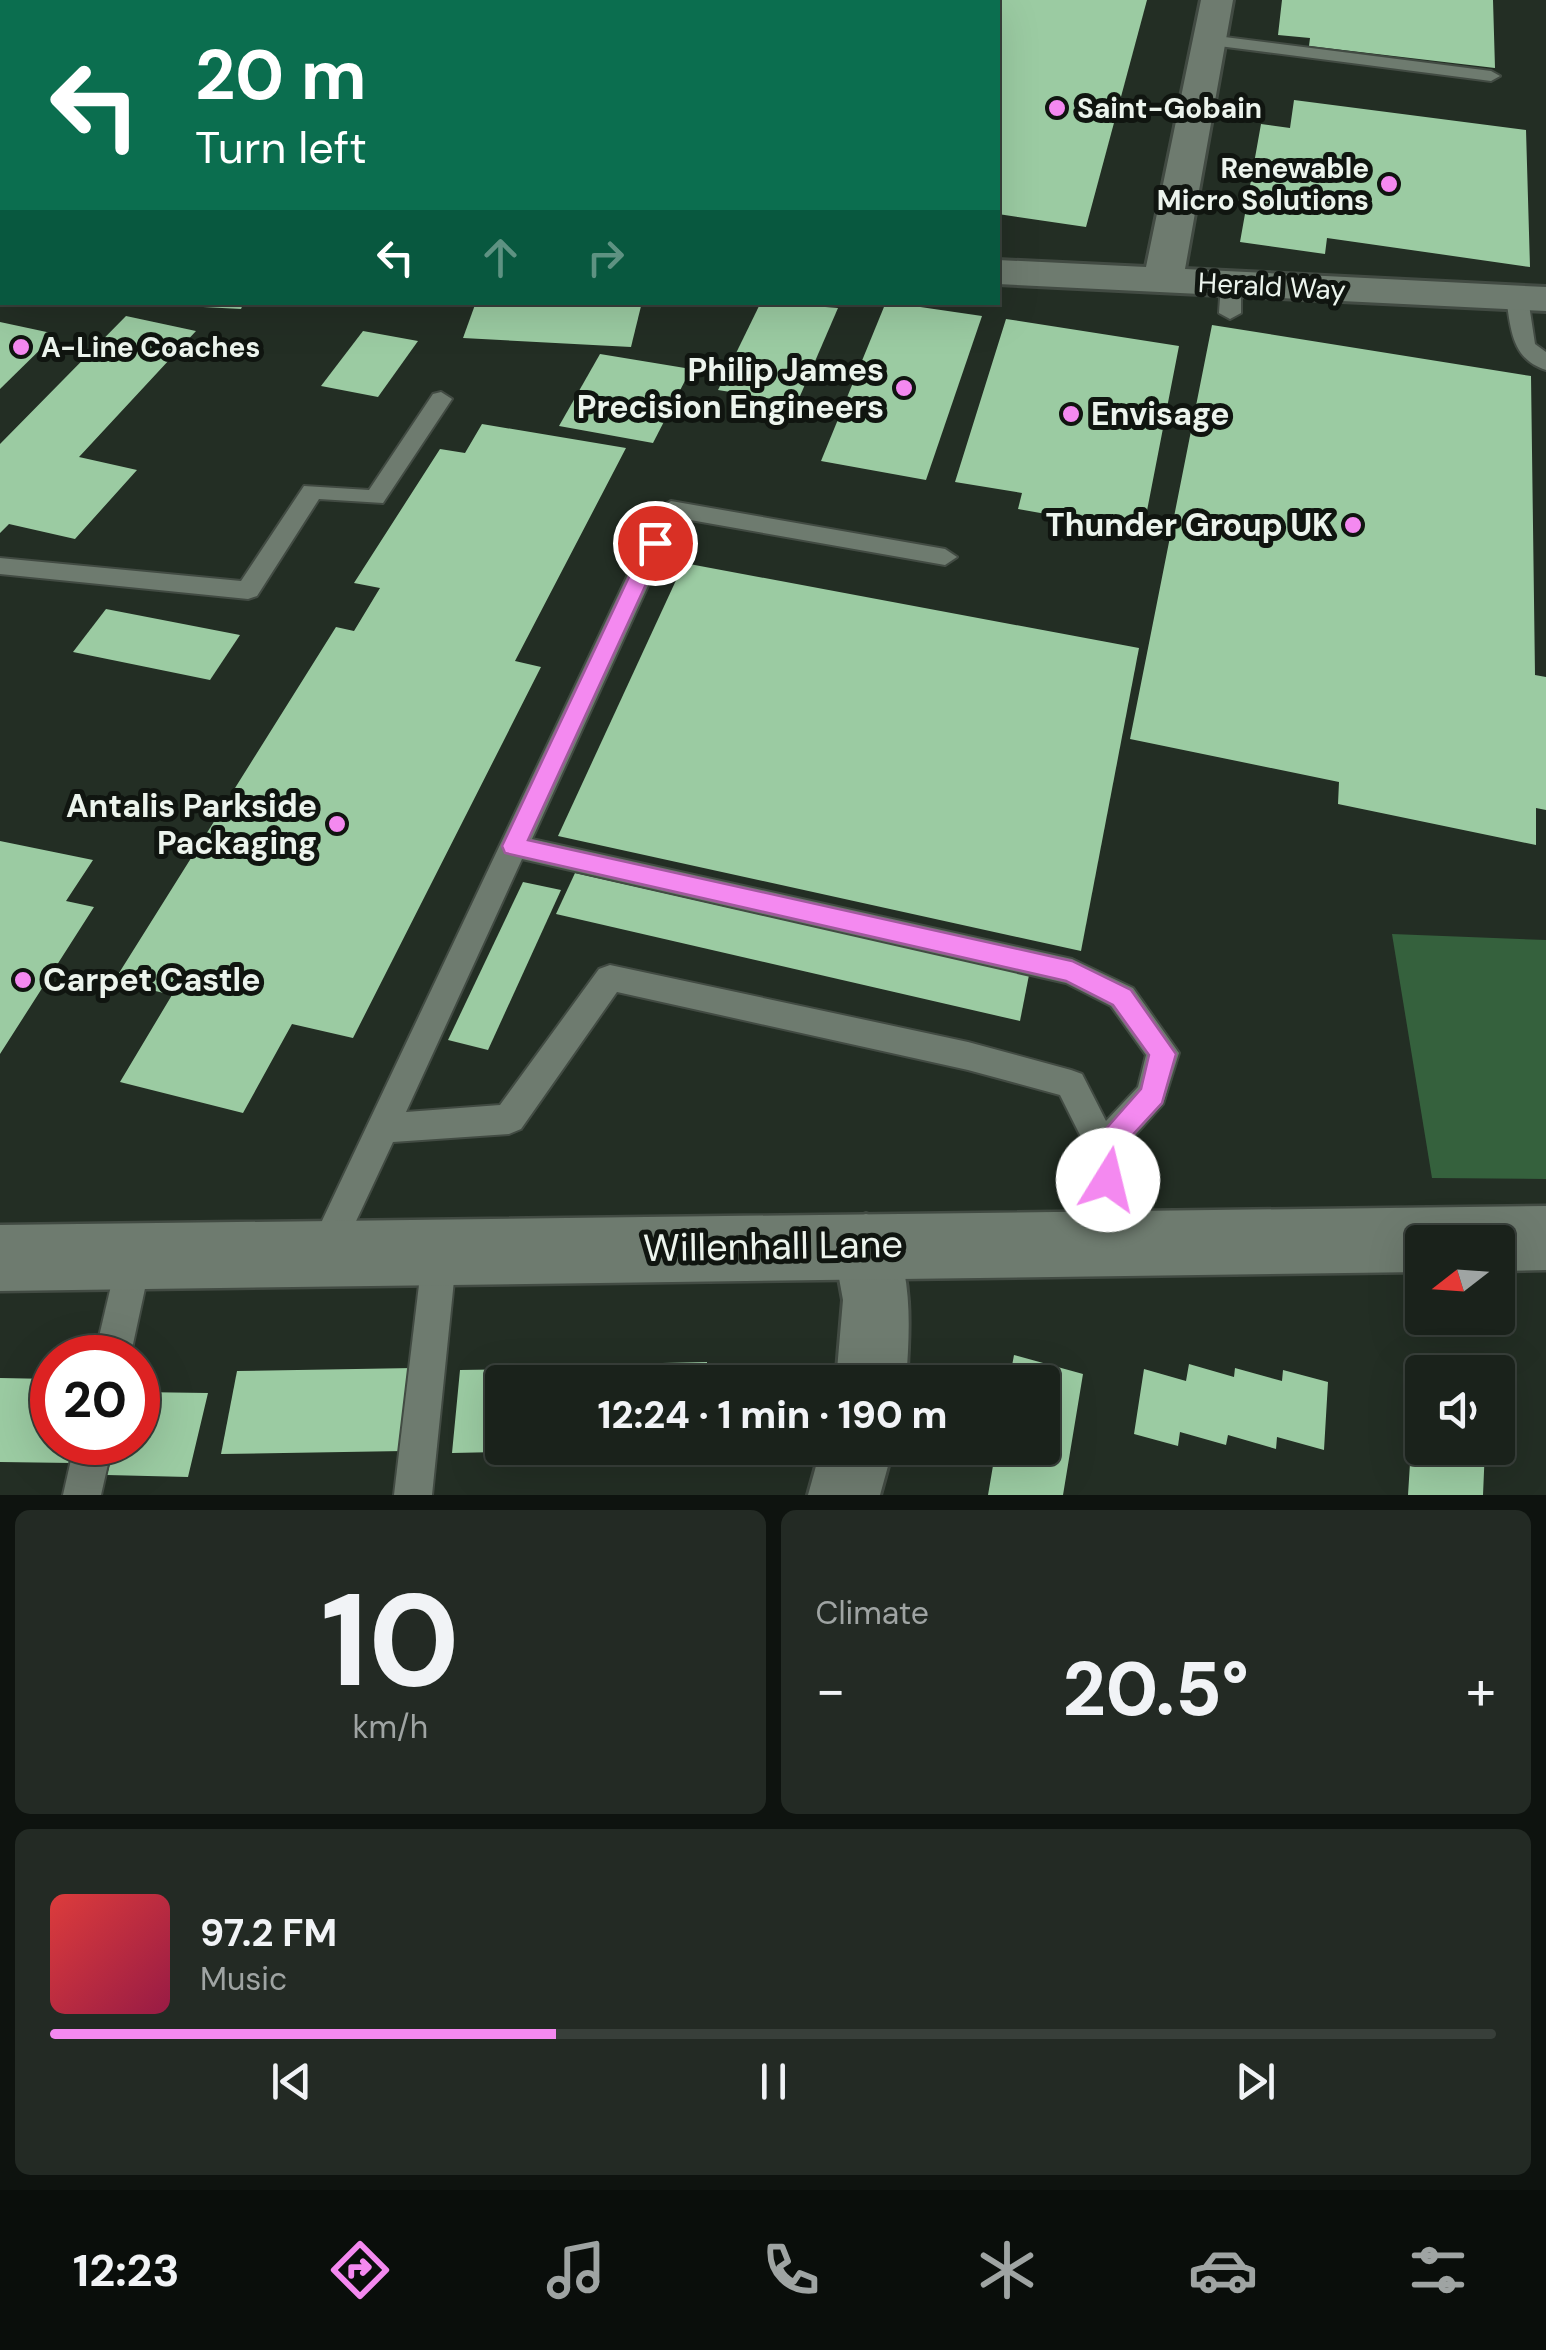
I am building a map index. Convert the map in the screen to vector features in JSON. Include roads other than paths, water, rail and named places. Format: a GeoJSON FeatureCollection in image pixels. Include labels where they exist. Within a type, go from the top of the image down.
{"type":"FeatureCollection","features":[{"type":"Feature","properties":{"kind":"street"},"geometry":{"type":"LineString","coordinates":[[1163,280],[1217,0]]}},
{"type":"Feature","properties":{"kind":"street","name":"Herald Way"},"geometry":{"type":"LineString","coordinates":[[1000,272],[1163,280],[1231,298],[1532,299]]}},
{"type":"Feature","properties":{"kind":"street","name":"Willenhall Lane"},"geometry":{"type":"LineString","coordinates":[[0,1258],[1546,1238]]}},
{"type":"Feature","properties":{"kind":"street"},"geometry":{"type":"LineString","coordinates":[[866,1244],[877,1300],[873,1365]]}},
{"type":"Feature","properties":{"kind":"street"},"geometry":{"type":"LineString","coordinates":[[844,1495],[852,1465]]}},
{"type":"Feature","properties":{"kind":"lane"},"geometry":{"type":"LineString","coordinates":[[1210,40],[1491,76]]}},
{"type":"Feature","properties":{"kind":"lane"},"geometry":{"type":"LineString","coordinates":[[1532,299],[1526,346],[1546,363]]}},
{"type":"Feature","properties":{"kind":"lane"},"geometry":{"type":"LineString","coordinates":[[0,566],[248,590],[312,491],[375,498],[442,398]]}},
{"type":"Feature","properties":{"kind":"lane"},"geometry":{"type":"LineString","coordinates":[[324,1254],[670,509],[944,557]]}},
{"type":"Feature","properties":{"kind":"lane"},"geometry":{"type":"LineString","coordinates":[[514,846],[1072,972],[1122,997],[1163,1054],[1152,1094],[1103,1148]]}},
{"type":"Feature","properties":{"kind":"lane"},"geometry":{"type":"LineString","coordinates":[[382,1128],[510,1119],[610,978],[968,1056],[1071,1084],[1103,1148],[1118,1242]]}},
{"type":"Feature","properties":{"kind":"lane"},"geometry":{"type":"LineString","coordinates":[[414,1495],[440,1251]]}},
{"type":"Feature","properties":{"kind":"lane"},"geometry":{"type":"LineString","coordinates":[[117,1335],[135,1256]]}},
{"type":"Feature","properties":{"kind":"lane"},"geometry":{"type":"LineString","coordinates":[[82,1495],[89,1465]]}},
{"type":"Feature","properties":{"kind":"place","name":"Saint-Gobain"},"geometry":{"type":"Point","coordinates":[1057,108]}},
{"type":"Feature","properties":{"kind":"place","name":"Renewable Micro Solutions"},"geometry":{"type":"Point","coordinates":[1389,184]}},
{"type":"Feature","properties":{"kind":"place","name":"A-Line Coaches"},"geometry":{"type":"Point","coordinates":[21,347]}},
{"type":"Feature","properties":{"kind":"place","name":"Philip James Precision Engineers"},"geometry":{"type":"Point","coordinates":[904,388]}},
{"type":"Feature","properties":{"kind":"place","name":"Envisage"},"geometry":{"type":"Point","coordinates":[1071,414]}},
{"type":"Feature","properties":{"kind":"place","name":"Thunder Group UK"},"geometry":{"type":"Point","coordinates":[1353,525]}},
{"type":"Feature","properties":{"kind":"place","name":"Antalis Parkside Packaging"},"geometry":{"type":"Point","coordinates":[337,824]}},
{"type":"Feature","properties":{"kind":"place","name":"Carpet Castle"},"geometry":{"type":"Point","coordinates":[23,980]}}]}
